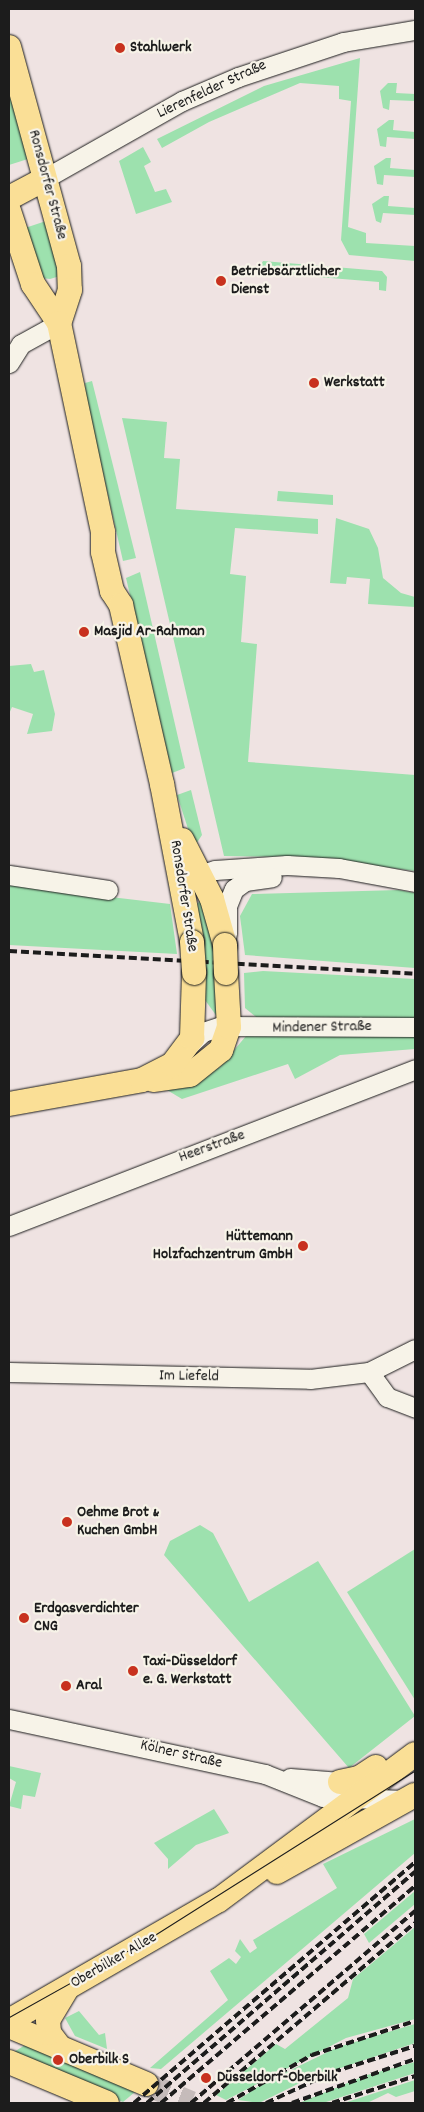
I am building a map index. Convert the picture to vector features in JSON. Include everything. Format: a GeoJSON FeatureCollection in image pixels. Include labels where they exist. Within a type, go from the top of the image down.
{"type":"FeatureCollection","features":[{"type":"Feature","properties":{"kind":"main road","name":"Ronsdorfer Straße"},"geometry":{"type":"LineString","coordinates":[[9,47],[26,189],[69,266],[70,290],[60,323]]}},
{"type":"Feature","properties":{"kind":"main road","name":"Ronsdorfer Straße"},"geometry":{"type":"LineString","coordinates":[[9,211],[34,284],[60,323],[103,532],[122,588],[121,605],[177,855],[191,877],[210,895],[225,945],[225,1026]]}},
{"type":"Feature","properties":{"kind":"main road","name":"Ronsdorfer Straße"},"geometry":{"type":"LineString","coordinates":[[166,801],[191,877],[194,976],[192,1033]]}},
{"type":"Feature","properties":{"kind":"main road","name":"Mindener Straße"},"geometry":{"type":"LineString","coordinates":[[9,1104],[142,1080],[175,1079],[199,1070],[221,1050],[225,1026]]}},
{"type":"Feature","properties":{"kind":"main road","name":"Mindener Straße"},"geometry":{"type":"LineString","coordinates":[[142,1080],[172,1065],[192,1033]]}},
{"type":"Feature","properties":{"kind":"main road"},"geometry":{"type":"LineString","coordinates":[[330,1831],[338,1793],[415,1742]]}},
{"type":"Feature","properties":{"kind":"main road"},"geometry":{"type":"LineString","coordinates":[[338,1793],[415,1754]]}},
{"type":"Feature","properties":{"kind":"main road"},"geometry":{"type":"LineString","coordinates":[[330,1831],[410,1798]]}},
{"type":"Feature","properties":{"kind":"main road","name":"Oberbilker Allee"},"geometry":{"type":"LineString","coordinates":[[9,2021],[219,1900],[253,1886],[330,1831]]}},
{"type":"Feature","properties":{"kind":"main road"},"geometry":{"type":"LineString","coordinates":[[62,2049],[49,2033],[48,2020],[68,1988]]}},
{"type":"Feature","properties":{"kind":"main road"},"geometry":{"type":"LineString","coordinates":[[9,2026],[146,2084]]}},
{"type":"Feature","properties":{"kind":"main road"},"geometry":{"type":"LineString","coordinates":[[9,2062],[107,2103]]}},
{"type":"Feature","properties":{"kind":"street","name":"Lierenfelder Straße"},"geometry":{"type":"LineString","coordinates":[[26,189],[182,101],[238,77],[343,42],[415,30]]}},
{"type":"Feature","properties":{"kind":"street"},"geometry":{"type":"LineString","coordinates":[[9,363],[21,344],[60,323]]}},
{"type":"Feature","properties":{"kind":"street"},"geometry":{"type":"LineString","coordinates":[[191,877],[288,865],[339,868],[415,882]]}},
{"type":"Feature","properties":{"kind":"street"},"geometry":{"type":"LineString","coordinates":[[9,876],[108,890]]}},
{"type":"Feature","properties":{"kind":"street"},"geometry":{"type":"LineString","coordinates":[[210,895],[258,878],[376,876]]}},
{"type":"Feature","properties":{"kind":"street"},"geometry":{"type":"LineString","coordinates":[[225,945],[227,906],[237,886]]}},
{"type":"Feature","properties":{"kind":"street"},"geometry":{"type":"LineString","coordinates":[[194,976],[204,1013],[225,1026]]}},
{"type":"Feature","properties":{"kind":"street","name":"Mindener Straße"},"geometry":{"type":"LineString","coordinates":[[192,1033],[225,1026],[415,1027]]}},
{"type":"Feature","properties":{"kind":"street","name":"Heerstraße"},"geometry":{"type":"LineString","coordinates":[[9,1226],[415,1069]]}},
{"type":"Feature","properties":{"kind":"street","name":"Im Liefeld"},"geometry":{"type":"LineString","coordinates":[[9,1372],[310,1379],[369,1372],[415,1349]]}},
{"type":"Feature","properties":{"kind":"street"},"geometry":{"type":"LineString","coordinates":[[369,1372],[387,1397],[415,1408]]}},
{"type":"Feature","properties":{"kind":"street","name":"Kölner Straße"},"geometry":{"type":"LineString","coordinates":[[9,1719],[281,1778],[338,1793],[410,1798]]}},
{"type":"Feature","properties":{"kind":"green space"},"geometry":{"type":"Polygon","coordinates":[[[360,58],[348,227],[366,233],[366,243],[415,246],[415,261],[349,255],[341,240],[351,101],[339,99],[339,86],[300,83],[209,122],[162,148],[157,139],[264,86],[360,58]]]}},
{"type":"Feature","properties":{"kind":"green space"},"geometry":{"type":"Polygon","coordinates":[[[9,78],[31,158],[9,165],[9,78]]]}},
{"type":"Feature","properties":{"kind":"green space"},"geometry":{"type":"Polygon","coordinates":[[[388,83],[397,83],[396,93],[415,94],[415,101],[390,100],[389,110],[383,108],[380,91],[388,83]]]}},
{"type":"Feature","properties":{"kind":"green space"},"geometry":{"type":"Polygon","coordinates":[[[389,120],[394,120],[393,130],[415,132],[415,139],[387,137],[386,147],[380,146],[377,129],[389,120]]]}},
{"type":"Feature","properties":{"kind":"green space"},"geometry":{"type":"Polygon","coordinates":[[[143,147],[151,162],[144,166],[155,192],[166,189],[172,202],[136,214],[119,161],[143,147]]]}},
{"type":"Feature","properties":{"kind":"green space"},"geometry":{"type":"Polygon","coordinates":[[[386,158],[391,158],[390,168],[415,170],[415,177],[384,175],[383,185],[377,184],[374,166],[386,158]]]}},
{"type":"Feature","properties":{"kind":"green space"},"geometry":{"type":"Polygon","coordinates":[[[384,196],[389,196],[388,206],[415,208],[415,215],[383,213],[381,223],[376,221],[372,204],[384,196]]]}},
{"type":"Feature","properties":{"kind":"green space"},"geometry":{"type":"Polygon","coordinates":[[[49,220],[60,276],[50,279],[42,278],[25,228],[49,220]]]}},
{"type":"Feature","properties":{"kind":"green space"},"geometry":{"type":"Polygon","coordinates":[[[263,261],[382,271],[387,277],[386,291],[379,290],[379,282],[257,272],[263,261]]]}},
{"type":"Feature","properties":{"kind":"green space"},"geometry":{"type":"Polygon","coordinates":[[[92,381],[136,558],[123,561],[86,399],[85,383],[92,381]]]}},
{"type":"Feature","properties":{"kind":"green space"},"geometry":{"type":"Polygon","coordinates":[[[122,418],[167,422],[164,458],[180,459],[176,509],[318,519],[318,534],[235,528],[230,574],[246,576],[241,642],[257,644],[248,762],[415,775],[415,871],[303,857],[224,856],[122,418]]]}},
{"type":"Feature","properties":{"kind":"green space"},"geometry":{"type":"Polygon","coordinates":[[[278,491],[333,495],[333,505],[277,501],[278,491]]]}},
{"type":"Feature","properties":{"kind":"green space"},"geometry":{"type":"Polygon","coordinates":[[[336,518],[369,529],[378,548],[383,578],[401,593],[415,597],[415,607],[368,604],[370,579],[347,577],[346,584],[330,583],[336,518]]]}},
{"type":"Feature","properties":{"kind":"green space"},"geometry":{"type":"Polygon","coordinates":[[[140,572],[185,768],[172,773],[126,578],[140,572]]]}},
{"type":"Feature","properties":{"kind":"green space"},"geometry":{"type":"Polygon","coordinates":[[[31,664],[34,672],[44,670],[55,714],[52,731],[27,734],[33,714],[12,707],[9,714],[9,666],[31,664]]]}},
{"type":"Feature","properties":{"kind":"green space"},"geometry":{"type":"Polygon","coordinates":[[[191,790],[202,835],[194,847],[177,795],[191,790]]]}},
{"type":"Feature","properties":{"kind":"green space"},"geometry":{"type":"Polygon","coordinates":[[[9,885],[170,904],[177,954],[9,945],[9,885]]]}},
{"type":"Feature","properties":{"kind":"green space"},"geometry":{"type":"Polygon","coordinates":[[[399,890],[415,893],[415,968],[245,955],[240,916],[252,894],[399,890]]]}},
{"type":"Feature","properties":{"kind":"green space"},"geometry":{"type":"Polygon","coordinates":[[[201,900],[211,911],[218,1018],[205,1000],[197,904],[201,900]]]}},
{"type":"Feature","properties":{"kind":"green space"},"geometry":{"type":"Polygon","coordinates":[[[263,971],[415,979],[415,1018],[261,1021],[245,1008],[244,973],[263,971]]]}},
{"type":"Feature","properties":{"kind":"green space"},"geometry":{"type":"Polygon","coordinates":[[[415,1031],[415,1049],[340,1055],[295,1079],[288,1064],[182,1099],[167,1090],[198,1080],[220,1067],[246,1036],[415,1031]]]}},
{"type":"Feature","properties":{"kind":"green space"},"geometry":{"type":"Polygon","coordinates":[[[200,1525],[213,1533],[249,1602],[318,1561],[415,1716],[349,1768],[164,1555],[170,1541],[200,1525]]]}},
{"type":"Feature","properties":{"kind":"green space"},"geometry":{"type":"Polygon","coordinates":[[[415,1549],[415,1700],[347,1592],[415,1549]]]}},
{"type":"Feature","properties":{"kind":"green space"},"geometry":{"type":"Polygon","coordinates":[[[9,1766],[41,1773],[35,1797],[23,1795],[21,1809],[9,1806],[16,1782],[9,1778],[9,1766]]]}},
{"type":"Feature","properties":{"kind":"green space"},"geometry":{"type":"Polygon","coordinates":[[[214,1809],[229,1833],[196,1845],[168,1869],[168,1859],[154,1843],[214,1809]]]}},
{"type":"Feature","properties":{"kind":"green space"},"geometry":{"type":"Polygon","coordinates":[[[415,1819],[415,1853],[161,2069],[150,2068],[228,2000],[210,1971],[229,1958],[236,1964],[241,1957],[235,1951],[240,1939],[250,1953],[257,1948],[253,1940],[337,1888],[323,1864],[415,1819]]]}},
{"type":"Feature","properties":{"kind":"green space"},"geometry":{"type":"Polygon","coordinates":[[[415,1891],[415,1904],[369,1943],[364,1934],[415,1891]]]}},
{"type":"Feature","properties":{"kind":"green space"},"geometry":{"type":"Polygon","coordinates":[[[415,1927],[415,2019],[346,2038],[226,2100],[216,2095],[276,2044],[285,2049],[348,1998],[353,1979],[415,1927]]]}},
{"type":"Feature","properties":{"kind":"green space"},"geometry":{"type":"Polygon","coordinates":[[[79,2011],[99,2035],[105,2033],[107,2049],[75,2036],[65,2018],[79,2011]]]}},
{"type":"Feature","properties":{"kind":"green space"},"geometry":{"type":"Polygon","coordinates":[[[415,2024],[415,2043],[308,2079],[259,2103],[238,2100],[262,2084],[338,2047],[415,2024]]]}},
{"type":"Feature","properties":{"kind":"green space"},"geometry":{"type":"Polygon","coordinates":[[[30,2042],[141,2087],[123,2102],[9,2055],[30,2042]]]}},
{"type":"Feature","properties":{"kind":"green space"},"geometry":{"type":"Polygon","coordinates":[[[415,2062],[415,2073],[323,2103],[299,2103],[367,2075],[415,2062]]]}},
{"type":"Feature","properties":{"kind":"green space"},"geometry":{"type":"Polygon","coordinates":[[[415,2080],[415,2091],[396,2097],[388,2093],[367,2103],[344,2103],[415,2080]]]}},
{"type":"Feature","properties":{"kind":"tunnel"},"geometry":{"type":"LineString","coordinates":[[146,2084],[191,2103]]}},
{"type":"Feature","properties":{"kind":"tram line"},"geometry":{"type":"LineString","coordinates":[[9,2017],[145,1941],[415,1770]]}},
{"type":"Feature","properties":{"kind":"railway"},"geometry":{"type":"LineString","coordinates":[[9,951],[415,974]]}},
{"type":"Feature","properties":{"kind":"railway"},"geometry":{"type":"LineString","coordinates":[[134,2103],[415,1862]]}},
{"type":"Feature","properties":{"kind":"railway"},"geometry":{"type":"LineString","coordinates":[[147,2103],[415,1872]]}},
{"type":"Feature","properties":{"kind":"railway"},"geometry":{"type":"LineString","coordinates":[[161,2103],[415,1886]]}},
{"type":"Feature","properties":{"kind":"railway"},"geometry":{"type":"LineString","coordinates":[[191,2103],[415,1911]]}},
{"type":"Feature","properties":{"kind":"railway"},"geometry":{"type":"LineString","coordinates":[[204,2103],[415,1923]]}},
{"type":"Feature","properties":{"kind":"railway"},"geometry":{"type":"LineString","coordinates":[[227,2103],[312,2055],[415,2021]]}},
{"type":"Feature","properties":{"kind":"railway"},"geometry":{"type":"LineString","coordinates":[[266,2103],[333,2072],[415,2046]]}},
{"type":"Feature","properties":{"kind":"railway"},"geometry":{"type":"LineString","coordinates":[[292,2103],[415,2059]]}},
{"type":"Feature","properties":{"kind":"railway"},"geometry":{"type":"LineString","coordinates":[[332,2103],[415,2076]]}},
{"type":"Feature","properties":{"kind":"place","name":"Stahlwerk"},"geometry":{"type":"Point","coordinates":[120,48]}},
{"type":"Feature","properties":{"kind":"place","name":"Betriebsärztlicher Dienst"},"geometry":{"type":"Point","coordinates":[221,281]}},
{"type":"Feature","properties":{"kind":"place","name":"Werkstatt"},"geometry":{"type":"Point","coordinates":[314,383]}},
{"type":"Feature","properties":{"kind":"place","name":"Masjid Ar-Rahman"},"geometry":{"type":"Point","coordinates":[84,632]}},
{"type":"Feature","properties":{"kind":"place","name":"Hüttemann Holzfachzentrum GmbH"},"geometry":{"type":"Point","coordinates":[303,1246]}},
{"type":"Feature","properties":{"kind":"place","name":"Oehme Brot & Kuchen GmbH"},"geometry":{"type":"Point","coordinates":[67,1522]}},
{"type":"Feature","properties":{"kind":"place","name":"Erdgasverdichter CNG"},"geometry":{"type":"Point","coordinates":[24,1618]}},
{"type":"Feature","properties":{"kind":"place","name":"Taxi-Düsseldorf e. G. Werkstatt"},"geometry":{"type":"Point","coordinates":[133,1671]}},
{"type":"Feature","properties":{"kind":"place","name":"Aral"},"geometry":{"type":"Point","coordinates":[66,1686]}},
{"type":"Feature","properties":{"kind":"place","name":"Oberbilk S"},"geometry":{"type":"Point","coordinates":[58,2060]}},
{"type":"Feature","properties":{"kind":"place","name":"Düsseldorf-Oberbilk"},"geometry":{"type":"Point","coordinates":[206,2078]}}]}
